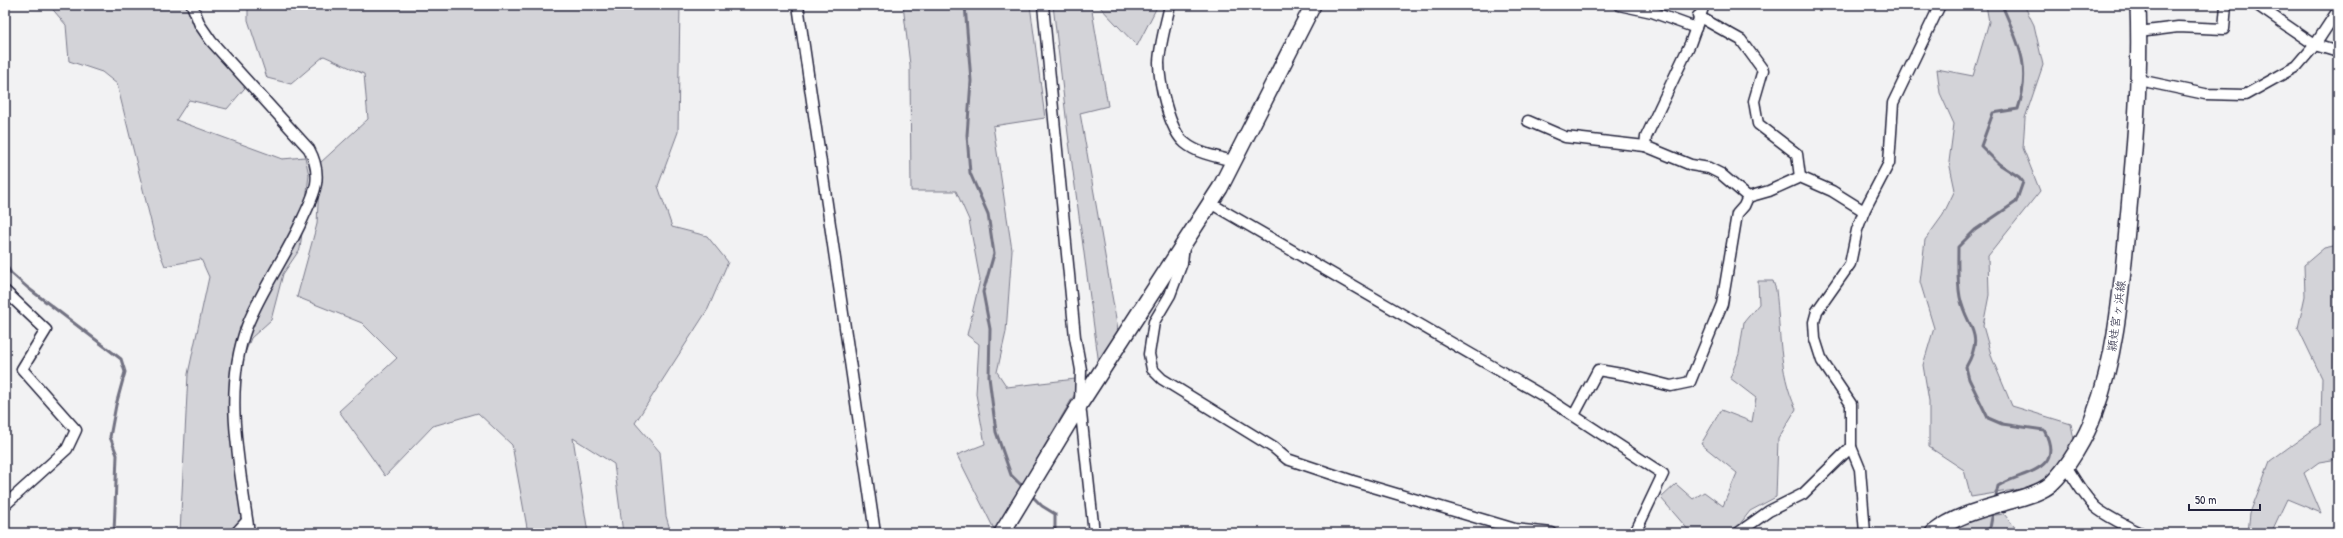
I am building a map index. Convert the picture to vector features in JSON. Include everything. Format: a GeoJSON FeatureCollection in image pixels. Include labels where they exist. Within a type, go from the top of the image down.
{"type":"FeatureCollection","features":[{"type":"Feature","properties":{"kind":"main road"},"geometry":{"type":"LineString","coordinates":[[1002,533],[1080,404],[1210,203],[1234,161],[1313,5]]}},
{"type":"Feature","properties":{"kind":"main road","name":"頴娃宮ヶ浜線"},"geometry":{"type":"LineString","coordinates":[[1933,533],[1948,522],[2050,485],[2066,466],[2094,417],[2108,370],[2131,196],[2139,80],[2138,5]]}},
{"type":"Feature","properties":{"kind":"street"},"geometry":{"type":"LineString","coordinates":[[192,5],[200,25],[211,41],[309,149],[314,158],[316,173],[316,184],[312,199],[292,244],[264,290],[247,327],[235,377],[233,402],[236,441],[249,533]]}},
{"type":"Feature","properties":{"kind":"street"},"geometry":{"type":"LineString","coordinates":[[798,5],[875,533]]}},
{"type":"Feature","properties":{"kind":"street"},"geometry":{"type":"LineString","coordinates":[[1044,5],[1075,336],[1080,370],[1080,404],[1094,533]]}},
{"type":"Feature","properties":{"kind":"street"},"geometry":{"type":"LineString","coordinates":[[1170,5],[1159,63],[1164,100],[1173,125],[1184,143],[1213,156],[1234,161]]}},
{"type":"Feature","properties":{"kind":"street"},"geometry":{"type":"LineString","coordinates":[[1619,5],[1652,12],[1696,28]]}},
{"type":"Feature","properties":{"kind":"street"},"geometry":{"type":"LineString","coordinates":[[1646,146],[1646,137],[1696,28],[1698,16],[1704,5]]}},
{"type":"Feature","properties":{"kind":"street"},"geometry":{"type":"LineString","coordinates":[[1866,533],[1860,469],[1851,447],[1850,404],[1822,361],[1815,339],[1814,322],[1817,311],[1850,264],[1857,230],[1864,211],[1889,163],[1893,103],[1940,5]]}},
{"type":"Feature","properties":{"kind":"street"},"geometry":{"type":"LineString","coordinates":[[2139,32],[2178,27],[2224,29],[2226,5]]}},
{"type":"Feature","properties":{"kind":"street"},"geometry":{"type":"LineString","coordinates":[[2257,5],[2315,45],[2338,52]]}},
{"type":"Feature","properties":{"kind":"street"},"geometry":{"type":"LineString","coordinates":[[2139,80],[2205,94],[2245,95],[2297,66],[2315,45],[2338,10]]}},
{"type":"Feature","properties":{"kind":"street"},"geometry":{"type":"LineString","coordinates":[[1698,16],[1741,40],[1763,70],[1754,101],[1758,124],[1797,154],[1800,177]]}},
{"type":"Feature","properties":{"kind":"street"},"geometry":{"type":"LineString","coordinates":[[1528,121],[1565,136],[1646,146],[1691,165],[1709,168],[1721,174],[1748,197]]}},
{"type":"Feature","properties":{"kind":"street"},"geometry":{"type":"LineString","coordinates":[[1748,197],[1769,191],[1800,177],[1832,191],[1864,211]]}},
{"type":"Feature","properties":{"kind":"street"},"geometry":{"type":"LineString","coordinates":[[1574,415],[1598,370],[1627,375],[1671,386],[1690,382],[1722,304],[1737,214],[1744,206],[1748,197]]}},
{"type":"Feature","properties":{"kind":"street"},"geometry":{"type":"LineString","coordinates":[[1210,203],[1574,415],[1664,474],[1635,533]]}},
{"type":"Feature","properties":{"kind":"street"},"geometry":{"type":"LineString","coordinates":[[1184,244],[1184,255],[1170,295],[1154,322],[1149,354],[1152,369],[1162,379],[1274,448],[1288,459],[1353,481],[1514,529],[1552,533]]}},
{"type":"Feature","properties":{"kind":"street"},"geometry":{"type":"LineString","coordinates":[[5,291],[46,330],[22,369],[76,430],[67,449],[5,505]]}},
{"type":"Feature","properties":{"kind":"street"},"geometry":{"type":"LineString","coordinates":[[1738,533],[1769,511],[1803,494],[1851,447]]}},
{"type":"Feature","properties":{"kind":"street"},"geometry":{"type":"LineString","coordinates":[[2066,466],[2087,499],[2097,508],[2122,525],[2141,533]]}},
{"type":"Feature","properties":{"kind":"street"},"geometry":{"type":"LineString","coordinates":[[236,533],[247,521]]}},
{"type":"Feature","properties":{"kind":"shaded area"},"geometry":{"type":"Polygon","coordinates":[[[49,5],[198,5],[213,51],[249,83],[227,109],[189,100],[176,120],[282,159],[305,157],[309,175],[300,249],[283,274],[271,320],[251,338],[234,381],[245,519],[242,533],[180,533],[188,374],[209,277],[201,259],[165,266],[157,246],[117,84],[102,72],[69,61],[66,25],[49,5]]]}},
{"type":"Feature","properties":{"kind":"shaded area"},"geometry":{"type":"Polygon","coordinates":[[[248,5],[680,5],[678,132],[658,186],[672,227],[707,236],[728,262],[708,309],[635,423],[660,452],[666,516],[671,533],[623,533],[614,464],[573,438],[588,533],[528,533],[512,445],[478,413],[433,426],[385,476],[339,411],[397,358],[362,323],[297,297],[317,224],[320,163],[368,119],[364,74],[324,56],[291,84],[267,78],[248,20],[248,5]]]}},
{"type":"Feature","properties":{"kind":"shaded area"},"geometry":{"type":"Polygon","coordinates":[[[903,5],[1030,5],[1045,118],[993,126],[1012,250],[1006,332],[997,372],[1007,387],[1084,378],[995,531],[957,455],[985,444],[976,394],[979,344],[967,335],[980,280],[969,220],[956,191],[911,191],[910,65],[903,5]]]}},
{"type":"Feature","properties":{"kind":"shaded area"},"geometry":{"type":"Polygon","coordinates":[[[1053,5],[1091,5],[1108,106],[1080,113],[1118,330],[1100,372],[1068,134],[1053,5]]]}},
{"type":"Feature","properties":{"kind":"shaded area"},"geometry":{"type":"Polygon","coordinates":[[[1098,5],[1158,5],[1137,46],[1098,5]]]}},
{"type":"Feature","properties":{"kind":"shaded area"},"geometry":{"type":"Polygon","coordinates":[[[1986,5],[2024,5],[2034,25],[2043,65],[2025,118],[2023,148],[2040,191],[1988,256],[1989,295],[1983,326],[1992,358],[2012,406],[2071,424],[2076,450],[2039,486],[1971,497],[1964,470],[1929,447],[1929,401],[1923,365],[1934,328],[1920,282],[1925,240],[1943,215],[1955,190],[1949,162],[1954,124],[1940,93],[1937,69],[1973,76],[1989,22],[1986,5]]]}},
{"type":"Feature","properties":{"kind":"shaded area"},"geometry":{"type":"Polygon","coordinates":[[[2338,245],[2338,459],[2319,462],[2304,473],[2321,513],[2287,499],[2271,533],[2248,533],[2250,513],[2270,461],[2321,424],[2322,378],[2298,328],[2305,296],[2304,265],[2324,248],[2338,245]]]}},
{"type":"Feature","properties":{"kind":"shaded area"},"geometry":{"type":"Polygon","coordinates":[[[1758,281],[1773,281],[1776,290],[1783,365],[1790,394],[1796,409],[1778,439],[1776,497],[1750,511],[1733,533],[1691,533],[1661,498],[1676,484],[1693,499],[1704,492],[1723,506],[1737,473],[1701,444],[1721,410],[1752,422],[1756,398],[1730,378],[1739,354],[1744,322],[1759,304],[1758,281]]]}},
{"type":"Feature","properties":{"kind":"shaded area"},"geometry":{"type":"Polygon","coordinates":[[[2004,514],[2017,530],[2015,533],[1948,533],[1971,518],[2004,514]]]}},
{"type":"Feature","properties":{"kind":"waterway"},"geometry":{"type":"LineString","coordinates":[[965,5],[971,81],[967,135],[970,173],[988,214],[994,254],[983,292],[990,329],[989,377],[996,432],[1011,475],[1021,485]]}},
{"type":"Feature","properties":{"kind":"waterway"},"geometry":{"type":"LineString","coordinates":[[1995,500],[1998,486],[2038,468],[2045,462],[2049,454],[2049,444],[2044,430],[2002,424],[1988,418],[1969,379],[1966,367],[1972,355],[1974,338],[1973,330],[1960,297],[1958,278],[1958,247],[1975,230],[2016,202],[2023,182],[2019,177],[1999,164],[1981,146],[1993,113],[2018,109],[2022,94],[2024,80],[2021,55],[2018,43],[2002,5]]}},
{"type":"Feature","properties":{"kind":"waterway"},"geometry":{"type":"LineString","coordinates":[[5,264],[11,273],[28,288],[121,359],[125,372],[116,405],[110,437],[117,455],[114,533]]}},
{"type":"Feature","properties":{"kind":"waterway"},"geometry":{"type":"LineString","coordinates":[[1033,497],[1042,506],[1055,514],[1055,533]]}},
{"type":"Feature","properties":{"kind":"waterway"},"geometry":{"type":"LineString","coordinates":[[1983,533],[1990,528],[1993,512]]}}]}
